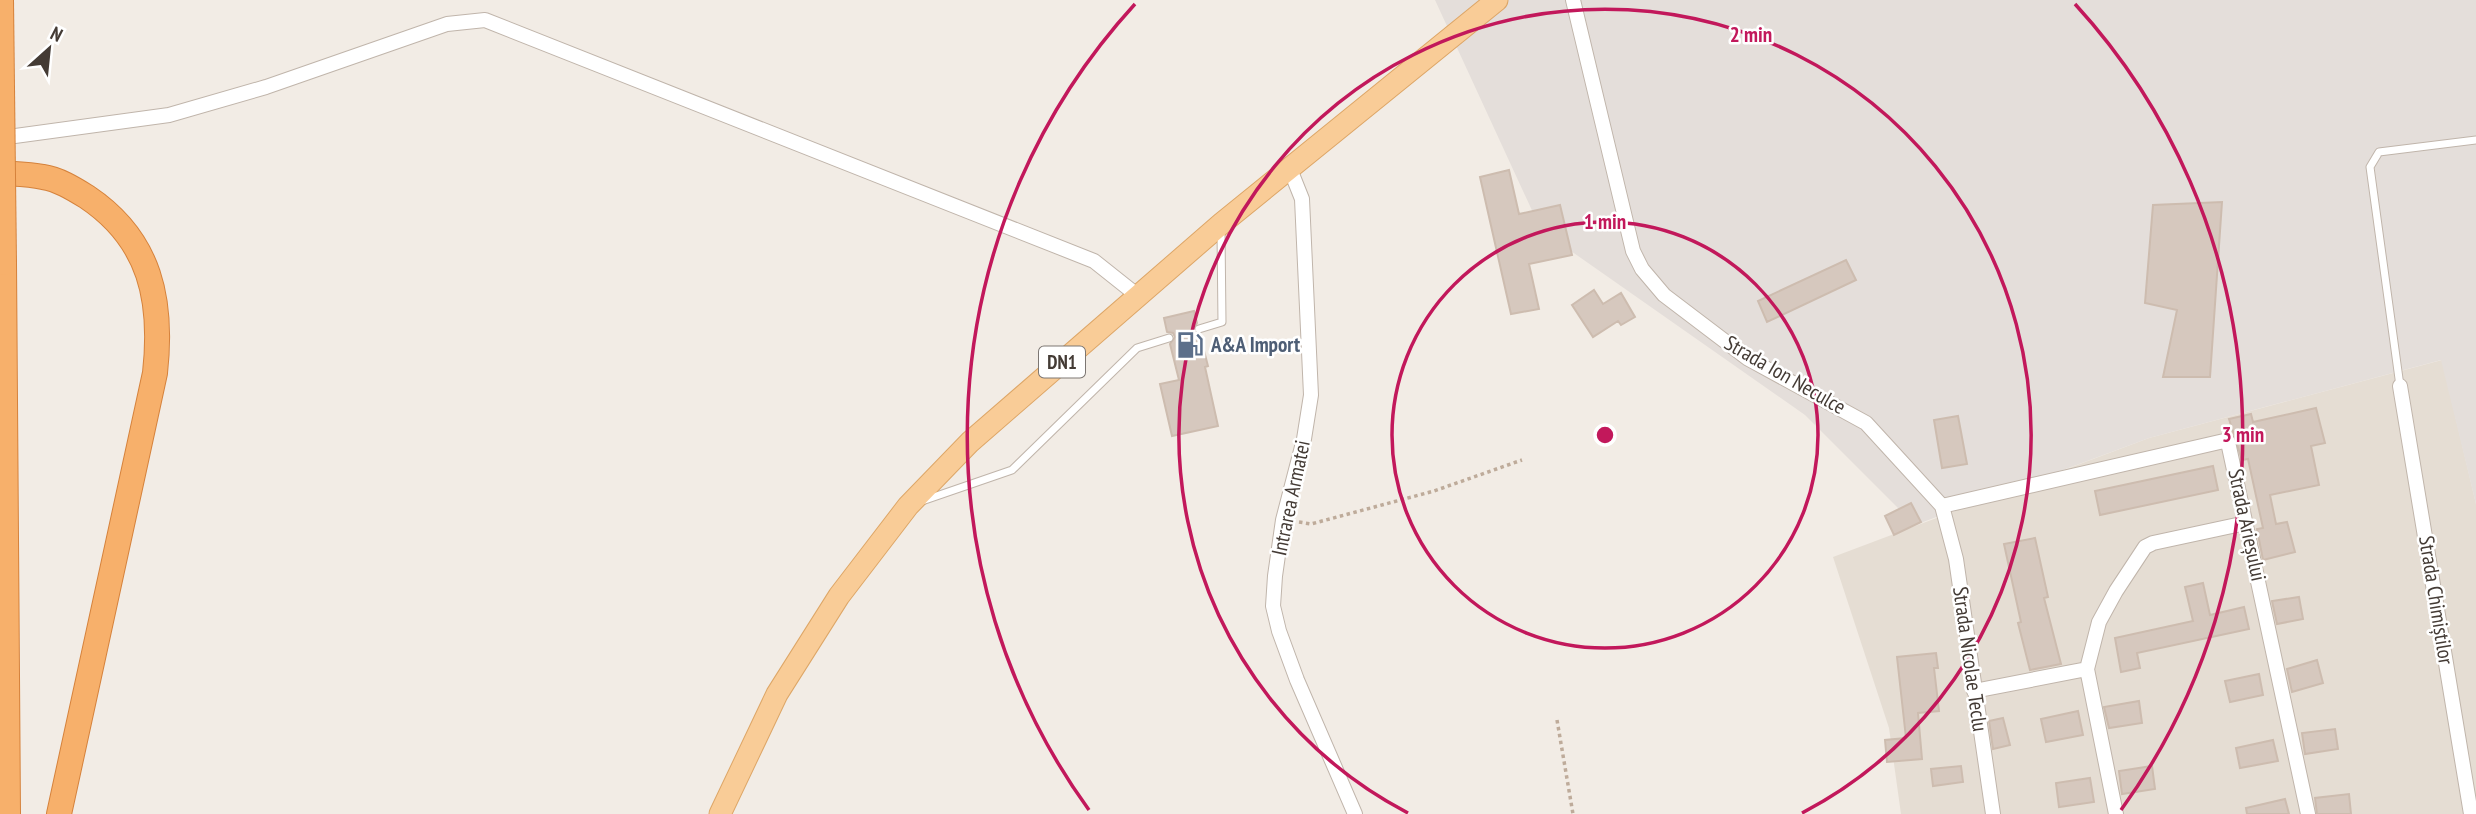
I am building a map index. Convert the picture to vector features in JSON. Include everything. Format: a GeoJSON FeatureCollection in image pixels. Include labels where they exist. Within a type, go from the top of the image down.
{"type":"FeatureCollection","features":[{"type":"Feature","properties":{"kind":"highway"},"geometry":{"type":"LineString","coordinates":[[1,0],[8,814]]}},
{"type":"Feature","properties":{"kind":"highway"},"geometry":{"type":"LineString","coordinates":[[0,173],[46,177],[75,190],[100,206],[125,231],[142,256],[153,287],[157,315],[155,373],[59,814]]}},
{"type":"Feature","properties":{"kind":"main road","name":"DN1"},"geometry":{"type":"LineString","coordinates":[[720,814],[777,694],[839,596],[908,506],[970,442],[1221,224],[1497,0]]}},
{"type":"Feature","properties":{"kind":"street","name":"Strada Ion Neculce"},"geometry":{"type":"LineString","coordinates":[[1573,0],[1633,251],[1642,269],[1664,295],[1747,358],[1866,423],[1942,506]]}},
{"type":"Feature","properties":{"kind":"street"},"geometry":{"type":"LineString","coordinates":[[0,138],[169,115],[266,87],[447,24],[485,20],[1094,261],[1138,296]]}},
{"type":"Feature","properties":{"kind":"street","name":"Intrarea Armatei"},"geometry":{"type":"LineString","coordinates":[[1290,169],[1302,200],[1311,395],[1304,439],[1283,520],[1273,606],[1297,680],[1355,814]]}},
{"type":"Feature","properties":{"kind":"street","name":"Strada Chimiștilor"},"geometry":{"type":"LineString","coordinates":[[2400,386],[2471,814]]}},
{"type":"Feature","properties":{"kind":"street","name":"Strada Arieșului"},"geometry":{"type":"LineString","coordinates":[[1942,506],[2224,440],[2230,443],[2308,814]]}},
{"type":"Feature","properties":{"kind":"street","name":"Strada Nicolae Teclu"},"geometry":{"type":"LineString","coordinates":[[1942,506],[1956,559],[1993,814]]}},
{"type":"Feature","properties":{"kind":"street"},"geometry":{"type":"LineString","coordinates":[[2116,814],[2087,669],[2099,621],[2145,547],[2246,523]]}},
{"type":"Feature","properties":{"kind":"street"},"geometry":{"type":"LineString","coordinates":[[1974,691],[2087,669]]}},
{"type":"Feature","properties":{"kind":"lane"},"geometry":{"type":"LineString","coordinates":[[2400,386],[2370,167],[2379,152],[2476,140]]}},
{"type":"Feature","properties":{"kind":"lane"},"geometry":{"type":"LineString","coordinates":[[1199,329],[1222,322],[1221,224]]}},
{"type":"Feature","properties":{"kind":"lane"},"geometry":{"type":"LineString","coordinates":[[908,506],[1012,470],[1137,348],[1169,338]]}},
{"type":"Feature","properties":{"kind":"path"},"geometry":{"type":"LineString","coordinates":[[1283,520],[1311,524],[1434,491],[1522,460]]}},
{"type":"Feature","properties":{"kind":"path"},"geometry":{"type":"LineString","coordinates":[[1557,720],[1573,814]]}},
{"type":"Feature","properties":{"kind":"shaded area"},"geometry":{"type":"Polygon","coordinates":[[[1435,0],[2476,0],[2476,504],[2441,360],[2149,438],[1915,525],[1805,415],[1541,230],[1435,0]]]}},
{"type":"Feature","properties":{"kind":"shaded area"},"geometry":{"type":"Polygon","coordinates":[[[2442,360],[2476,504],[2476,814],[1901,814],[1889,728],[1833,557],[2149,438],[2442,360]]]}},
{"type":"Feature","properties":{"kind":"building"},"geometry":{"type":"Polygon","coordinates":[[[1509,170],[1519,214],[1560,205],[1572,255],[1529,264],[1539,309],[1511,314],[1480,177],[1509,170]]]}},
{"type":"Feature","properties":{"kind":"building"},"geometry":{"type":"Polygon","coordinates":[[[2222,202],[2210,377],[2163,377],[2177,310],[2145,303],[2153,205],[2222,202]]]}},
{"type":"Feature","properties":{"kind":"building"},"geometry":{"type":"Polygon","coordinates":[[[1846,260],[1856,280],[1767,322],[1758,301],[1846,260]]]}},
{"type":"Feature","properties":{"kind":"building"},"geometry":{"type":"Polygon","coordinates":[[[1594,290],[1603,304],[1621,293],[1635,317],[1621,325],[1618,321],[1593,337],[1572,305],[1594,290]]]}},
{"type":"Feature","properties":{"kind":"building"},"geometry":{"type":"Polygon","coordinates":[[[1194,311],[1197,323],[1193,330],[1200,335],[1218,426],[1172,436],[1160,384],[1179,380],[1170,344],[1175,337],[1173,333],[1167,332],[1164,318],[1194,311]]]}},
{"type":"Feature","properties":{"kind":"building"},"geometry":{"type":"Polygon","coordinates":[[[2316,408],[2325,443],[2311,446],[2319,485],[2270,495],[2276,524],[2287,522],[2295,552],[2263,560],[2257,529],[2263,528],[2248,459],[2242,460],[2229,419],[2251,414],[2253,422],[2316,408]]]}},
{"type":"Feature","properties":{"kind":"building"},"geometry":{"type":"Polygon","coordinates":[[[1958,416],[1967,464],[1942,468],[1934,420],[1958,416]]]}},
{"type":"Feature","properties":{"kind":"building"},"geometry":{"type":"Polygon","coordinates":[[[2213,466],[2218,490],[2100,515],[2095,491],[2213,466]]]}},
{"type":"Feature","properties":{"kind":"building"},"geometry":{"type":"Polygon","coordinates":[[[1911,503],[1921,522],[1894,535],[1885,516],[1911,503]]]}},
{"type":"Feature","properties":{"kind":"building"},"geometry":{"type":"Polygon","coordinates":[[[2035,538],[2048,597],[2044,598],[2061,664],[2030,670],[2018,623],[2021,622],[2004,544],[2035,538]]]}},
{"type":"Feature","properties":{"kind":"building"},"geometry":{"type":"Polygon","coordinates":[[[2203,583],[2210,615],[2244,607],[2249,629],[2137,653],[2140,668],[2121,672],[2115,638],[2193,621],[2185,587],[2203,583]]]}},
{"type":"Feature","properties":{"kind":"building"},"geometry":{"type":"Polygon","coordinates":[[[2299,597],[2303,619],[2277,624],[2272,601],[2299,597]]]}},
{"type":"Feature","properties":{"kind":"building"},"geometry":{"type":"Polygon","coordinates":[[[1936,653],[1938,668],[1934,668],[1939,711],[1918,713],[1922,759],[1887,762],[1885,740],[1906,738],[1897,657],[1936,653]]]}},
{"type":"Feature","properties":{"kind":"building"},"geometry":{"type":"Polygon","coordinates":[[[2317,660],[2323,683],[2292,692],[2287,669],[2317,660]]]}},
{"type":"Feature","properties":{"kind":"building"},"geometry":{"type":"Polygon","coordinates":[[[2259,674],[2263,695],[2230,702],[2225,681],[2259,674]]]}},
{"type":"Feature","properties":{"kind":"building"},"geometry":{"type":"Polygon","coordinates":[[[2139,701],[2142,723],[2109,728],[2104,707],[2139,701]]]}},
{"type":"Feature","properties":{"kind":"building"},"geometry":{"type":"Polygon","coordinates":[[[2078,711],[2083,735],[2046,742],[2041,719],[2078,711]]]}},
{"type":"Feature","properties":{"kind":"building"},"geometry":{"type":"Polygon","coordinates":[[[2003,718],[2010,745],[1993,749],[1989,721],[2003,718]]]}},
{"type":"Feature","properties":{"kind":"building"},"geometry":{"type":"Polygon","coordinates":[[[2335,729],[2338,749],[2305,754],[2302,733],[2335,729]]]}},
{"type":"Feature","properties":{"kind":"building"},"geometry":{"type":"Polygon","coordinates":[[[2273,740],[2278,761],[2240,768],[2236,748],[2273,740]]]}},
{"type":"Feature","properties":{"kind":"building"},"geometry":{"type":"Polygon","coordinates":[[[1961,766],[1963,782],[1933,786],[1931,769],[1961,766]]]}},
{"type":"Feature","properties":{"kind":"building"},"geometry":{"type":"Polygon","coordinates":[[[2152,766],[2155,789],[2122,794],[2119,771],[2152,766]]]}},
{"type":"Feature","properties":{"kind":"building"},"geometry":{"type":"Polygon","coordinates":[[[2090,778],[2094,802],[2059,807],[2056,783],[2090,778]]]}},
{"type":"Feature","properties":{"kind":"building"},"geometry":{"type":"Polygon","coordinates":[[[2349,794],[2351,814],[2317,814],[2315,798],[2349,794]]]}},
{"type":"Feature","properties":{"kind":"building"},"geometry":{"type":"Polygon","coordinates":[[[2285,799],[2289,814],[2247,814],[2246,808],[2285,799]]]}},
{"type":"Feature","properties":{"kind":"place","name":"A&A Import"},"geometry":{"type":"Point","coordinates":[1190,345]}}]}
